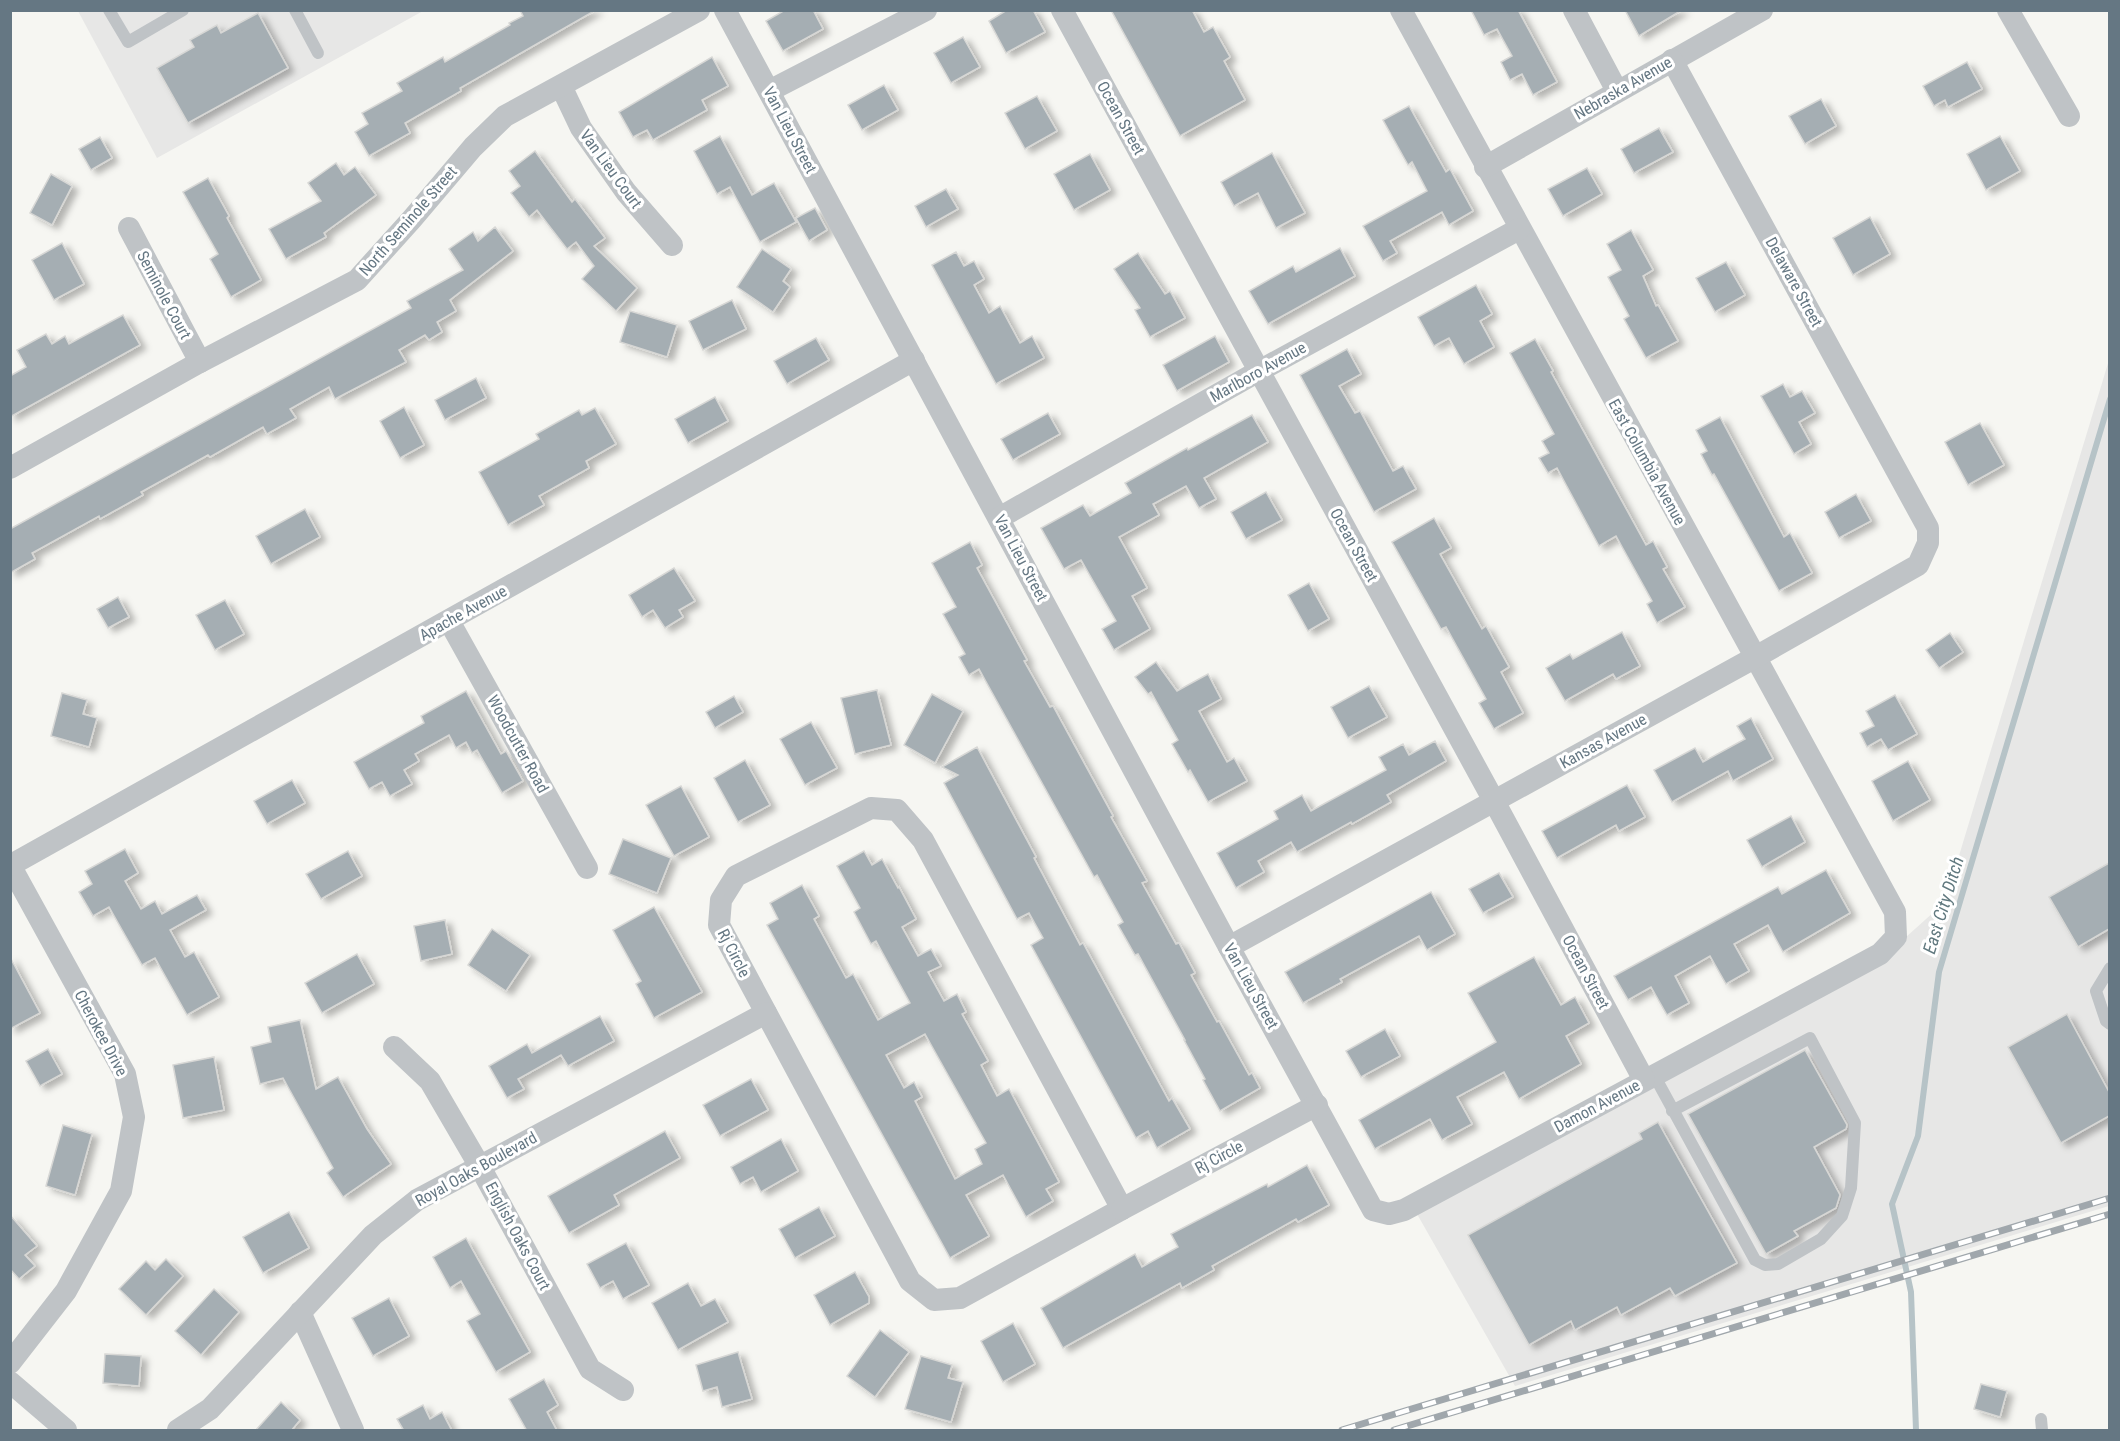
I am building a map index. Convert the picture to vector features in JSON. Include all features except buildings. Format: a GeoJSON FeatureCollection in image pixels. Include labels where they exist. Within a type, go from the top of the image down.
{"type":"FeatureCollection","features":[{"type":"Feature","properties":{"kind":"street","name":"North Seminole Street"},"geometry":{"type":"LineString","coordinates":[[10,468],[200,362],[357,280],[473,147],[506,116],[699,10]]}},
{"type":"Feature","properties":{"kind":"street","name":"Van Lieu Street"},"geometry":{"type":"LineString","coordinates":[[725,10],[1229,947],[1317,1105]]}},
{"type":"Feature","properties":{"kind":"street"},"geometry":{"type":"LineString","coordinates":[[769,92],[926,10]]}},
{"type":"Feature","properties":{"kind":"street","name":"Ocean Street"},"geometry":{"type":"LineString","coordinates":[[1062,10],[1494,801],[1649,1077]]}},
{"type":"Feature","properties":{"kind":"street","name":"East Columbia Avenue"},"geometry":{"type":"LineString","coordinates":[[1401,10],[1895,912]]}},
{"type":"Feature","properties":{"kind":"street"},"geometry":{"type":"LineString","coordinates":[[1574,10],[1617,91]]}},
{"type":"Feature","properties":{"kind":"street","name":"Nebraska Avenue"},"geometry":{"type":"LineString","coordinates":[[1485,167],[1762,10]]}},
{"type":"Feature","properties":{"kind":"street"},"geometry":{"type":"LineString","coordinates":[[2008,10],[2069,116]]}},
{"type":"Feature","properties":{"kind":"street","name":"Delaware Street"},"geometry":{"type":"LineString","coordinates":[[1672,60],[1916,504]]}},
{"type":"Feature","properties":{"kind":"street","name":"Van Lieu Court"},"geometry":{"type":"LineString","coordinates":[[561,86],[581,128],[593,146],[626,192],[672,244]]}},
{"type":"Feature","properties":{"kind":"street","name":"Seminole Court"},"geometry":{"type":"LineString","coordinates":[[129,228],[200,362]]}},
{"type":"Feature","properties":{"kind":"street","name":"Marlboro Avenue"},"geometry":{"type":"LineString","coordinates":[[999,518],[1259,371],[1519,229]]}},
{"type":"Feature","properties":{"kind":"street","name":"Apache Avenue"},"geometry":{"type":"LineString","coordinates":[[11,865],[914,360]]}},
{"type":"Feature","properties":{"kind":"street","name":"Kansas Avenue"},"geometry":{"type":"LineString","coordinates":[[1229,947],[1754,658],[1918,565],[1928,543],[1928,528],[1916,504]]}},
{"type":"Feature","properties":{"kind":"street","name":"Woodcutter Road"},"geometry":{"type":"LineString","coordinates":[[449,621],[587,867]]}},
{"type":"Feature","properties":{"kind":"street","name":"Rj Circle"},"geometry":{"type":"LineString","coordinates":[[1122,1209],[923,840],[897,810],[871,808],[736,876],[721,900],[719,925],[910,1281],[934,1300],[960,1298],[1317,1105]]}},
{"type":"Feature","properties":{"kind":"street","name":"Cherokee Drive"},"geometry":{"type":"LineString","coordinates":[[10,1363],[66,1291],[121,1191],[134,1117],[125,1074],[11,865]]}},
{"type":"Feature","properties":{"kind":"street","name":"Damon Avenue"},"geometry":{"type":"LineString","coordinates":[[1317,1105],[1373,1210],[1389,1214],[1404,1210],[1880,954],[1896,937],[1895,912]]}},
{"type":"Feature","properties":{"kind":"street","name":"Royal Oaks Boulevard"},"geometry":{"type":"LineString","coordinates":[[178,1431],[210,1409],[373,1235],[417,1200],[766,1013]]}},
{"type":"Feature","properties":{"kind":"street","name":"English Oaks Court"},"geometry":{"type":"LineString","coordinates":[[394,1047],[430,1081],[480,1165],[590,1370],[623,1390]]}},
{"type":"Feature","properties":{"kind":"street"},"geometry":{"type":"LineString","coordinates":[[300,1312],[353,1431]]}},
{"type":"Feature","properties":{"kind":"street"},"geometry":{"type":"LineString","coordinates":[[10,1382],[66,1431]]}},
{"type":"Feature","properties":{"kind":"lane"},"geometry":{"type":"LineString","coordinates":[[109,10],[128,42],[183,10]]}},
{"type":"Feature","properties":{"kind":"lane"},"geometry":{"type":"LineString","coordinates":[[295,10],[318,53]]}},
{"type":"Feature","properties":{"kind":"lane"},"geometry":{"type":"LineString","coordinates":[[2109,968],[2096,991],[2109,1024]]}},
{"type":"Feature","properties":{"kind":"lane"},"geometry":{"type":"LineString","coordinates":[[1649,1077],[1672,1111],[1755,1260],[1765,1265],[1778,1263],[1821,1239],[1842,1216],[1851,1188],[1855,1123],[1810,1038],[1672,1111]]}},
{"type":"Feature","properties":{"kind":"shaded area"},"geometry":{"type":"Polygon","coordinates":[[[78,11],[423,11],[157,158],[78,11]]]}},
{"type":"Feature","properties":{"kind":"shaded area"},"geometry":{"type":"Polygon","coordinates":[[[2109,360],[2109,1206],[1515,1386],[1417,1214],[1906,937],[1945,902],[2109,360]]]}},
{"type":"Feature","properties":{"kind":"waterway","name":"East City Ditch"},"geometry":{"type":"LineString","coordinates":[[1916,1430],[1911,1292],[1892,1204],[1918,1136],[1939,972],[2110,399]]}},
{"type":"Feature","properties":{"kind":"railway"},"geometry":{"type":"LineString","coordinates":[[1342,1430],[2110,1198]]}},
{"type":"Feature","properties":{"kind":"railway"},"geometry":{"type":"LineString","coordinates":[[1394,1430],[2110,1214]]}}]}
